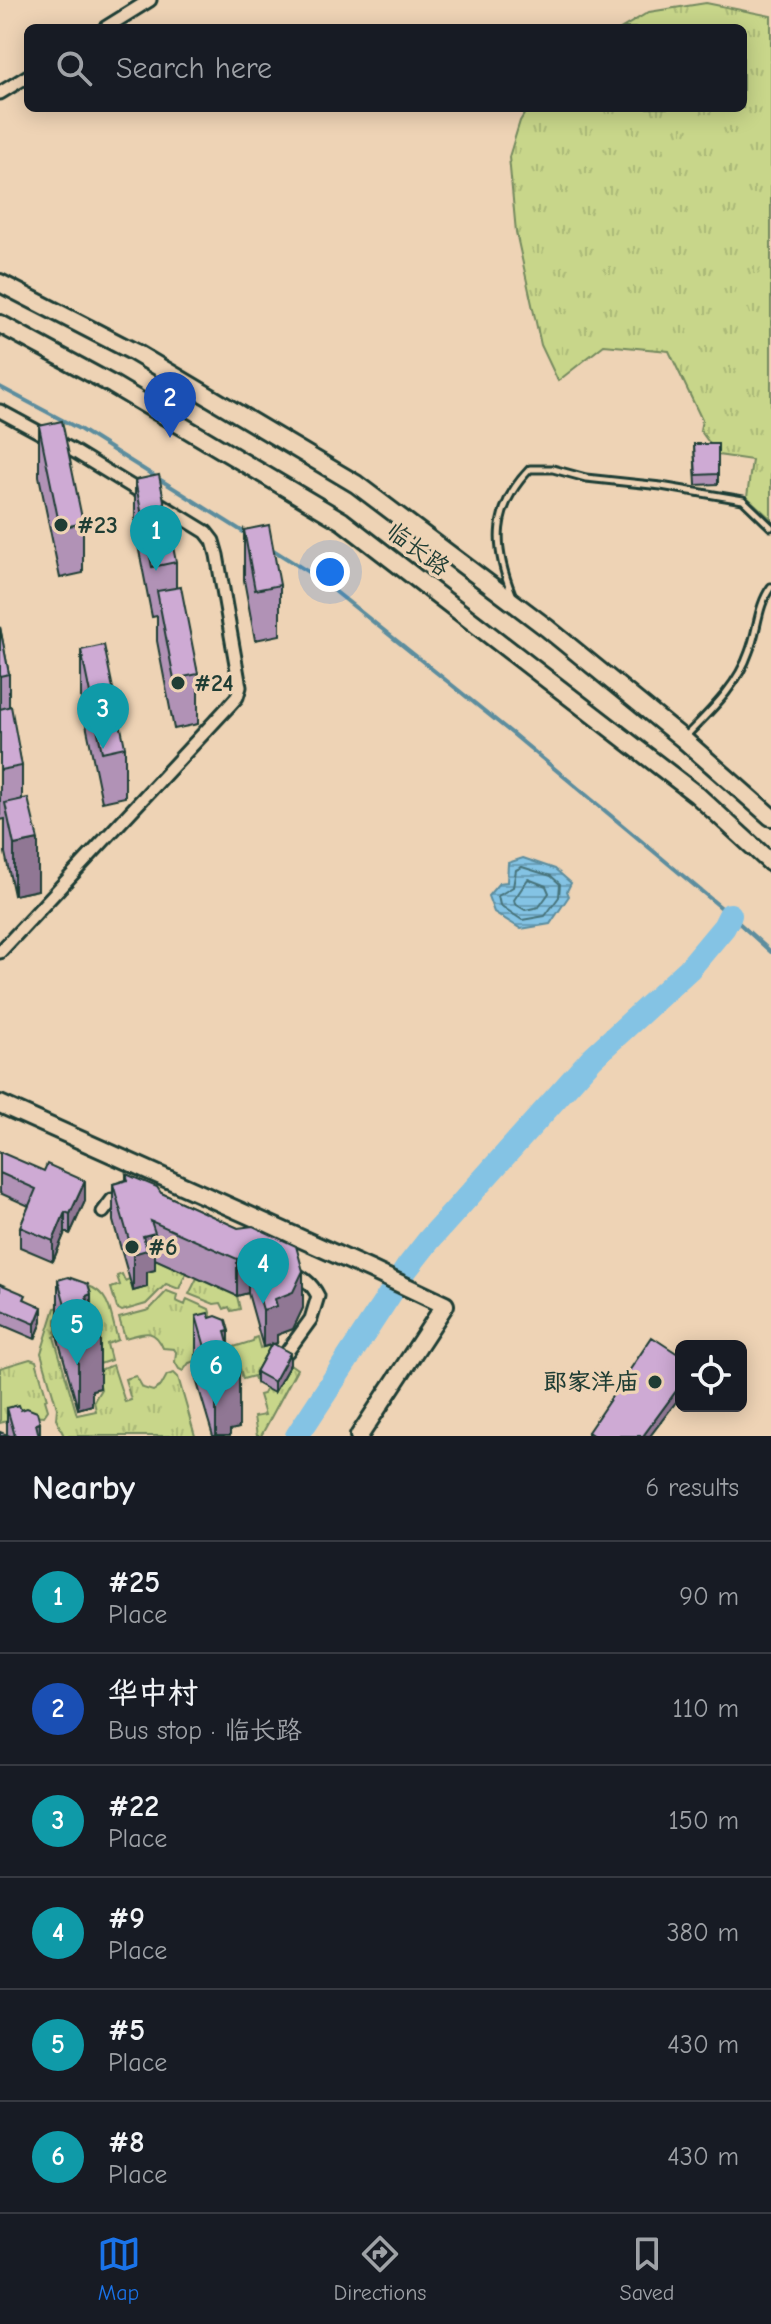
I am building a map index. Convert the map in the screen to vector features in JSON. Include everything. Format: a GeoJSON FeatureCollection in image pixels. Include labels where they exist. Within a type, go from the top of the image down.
{"type":"FeatureCollection","features":[{"type":"Feature","properties":{"kind":"main road","name":"临长路"},"geometry":{"type":"LineString","coordinates":[[0,283],[134,352],[356,484],[517,605],[683,739],[771,817]]}},
{"type":"Feature","properties":{"kind":"main road","name":"临长路"},"geometry":{"type":"LineString","coordinates":[[0,324],[113,385],[342,521],[697,795],[771,863]]}},
{"type":"Feature","properties":{"kind":"main road"},"geometry":{"type":"LineString","coordinates":[[0,1104],[225,1211],[371,1270],[445,1305],[359,1436]]}},
{"type":"Feature","properties":{"kind":"street"},"geometry":{"type":"LineString","coordinates":[[111,24],[150,0]]}},
{"type":"Feature","properties":{"kind":"street"},"geometry":{"type":"LineString","coordinates":[[0,93],[24,78]]}},
{"type":"Feature","properties":{"kind":"street"},"geometry":{"type":"LineString","coordinates":[[0,411],[72,450],[206,532],[213,541],[217,555],[240,687],[237,697],[0,952]]}},
{"type":"Feature","properties":{"kind":"street"},"geometry":{"type":"LineString","coordinates":[[103,1212],[112,1200],[119,1199],[142,1207]]}},
{"type":"Feature","properties":{"kind":"street"},"geometry":{"type":"LineString","coordinates":[[276,1265],[303,1277],[318,1296],[311,1319],[287,1352]]}},
{"type":"Feature","properties":{"kind":"lane"},"geometry":{"type":"LineString","coordinates":[[517,605],[498,549],[504,504],[530,469],[553,469],[586,478],[661,486],[743,500],[771,527]]}},
{"type":"Feature","properties":{"kind":"lane"},"geometry":{"type":"LineString","coordinates":[[683,739],[737,679],[749,652],[762,599],[771,587]]}},
{"type":"Feature","properties":{"kind":"green space"},"geometry":{"type":"Polygon","coordinates":[[[706,3],[771,16],[771,519],[747,497],[752,460],[718,455],[700,430],[702,420],[669,351],[604,345],[558,381],[541,345],[516,232],[509,157],[526,112],[747,112],[747,24],[629,24],[649,12],[706,3]]]}},
{"type":"Feature","properties":{"kind":"green space"},"geometry":{"type":"Polygon","coordinates":[[[151,1257],[186,1273],[179,1289],[166,1284],[146,1304],[122,1311],[117,1308],[111,1288],[120,1285],[117,1276],[122,1274],[125,1281],[143,1273],[151,1257]]]}},
{"type":"Feature","properties":{"kind":"green space"},"geometry":{"type":"Polygon","coordinates":[[[197,1278],[237,1296],[240,1309],[224,1309],[221,1303],[214,1304],[189,1294],[197,1278]]]}},
{"type":"Feature","properties":{"kind":"green space"},"geometry":{"type":"Polygon","coordinates":[[[75,1282],[87,1285],[102,1295],[110,1309],[118,1340],[107,1344],[111,1360],[97,1365],[80,1312],[56,1319],[57,1335],[54,1337],[77,1415],[96,1411],[94,1401],[101,1389],[99,1370],[113,1365],[125,1402],[131,1400],[125,1379],[136,1376],[143,1388],[153,1391],[161,1386],[167,1375],[174,1373],[178,1377],[195,1436],[64,1436],[56,1419],[57,1408],[41,1353],[55,1308],[63,1306],[75,1282]]]}},
{"type":"Feature","properties":{"kind":"green space"},"geometry":{"type":"Polygon","coordinates":[[[167,1291],[177,1295],[176,1301],[185,1305],[187,1299],[209,1309],[219,1342],[212,1357],[189,1363],[183,1371],[175,1362],[174,1349],[163,1348],[152,1334],[125,1338],[119,1318],[149,1310],[167,1291]]]}},
{"type":"Feature","properties":{"kind":"green space"},"geometry":{"type":"Polygon","coordinates":[[[257,1337],[260,1348],[277,1343],[256,1383],[254,1376],[243,1379],[234,1347],[257,1337]]]}},
{"type":"Feature","properties":{"kind":"green space"},"geometry":{"type":"Polygon","coordinates":[[[30,1359],[36,1361],[48,1410],[44,1416],[31,1415],[0,1423],[0,1368],[30,1359]]]}},
{"type":"Feature","properties":{"kind":"green space"},"geometry":{"type":"Polygon","coordinates":[[[290,1364],[297,1369],[261,1436],[257,1436],[254,1417],[265,1415],[259,1395],[266,1388],[274,1392],[290,1364]]]}},
{"type":"Feature","properties":{"kind":"water"},"geometry":{"type":"Polygon","coordinates":[[[523,858],[555,869],[571,883],[567,891],[569,896],[550,924],[521,929],[494,912],[488,896],[499,883],[507,882],[508,863],[523,858]]]}},
{"type":"Feature","properties":{"kind":"building"},"geometry":{"type":"Polygon","coordinates":[[[62,421],[83,523],[60,528],[39,426],[62,421]]]}},
{"type":"Feature","properties":{"kind":"building"},"geometry":{"type":"Polygon","coordinates":[[[694,444],[718,444],[718,474],[696,475],[694,444]]]}},
{"type":"Feature","properties":{"kind":"building"},"geometry":{"type":"Polygon","coordinates":[[[159,475],[176,562],[152,567],[135,480],[159,475]]]}},
{"type":"Feature","properties":{"kind":"building"},"geometry":{"type":"Polygon","coordinates":[[[269,525],[280,585],[255,590],[244,530],[269,525]]]}},
{"type":"Feature","properties":{"kind":"building"},"geometry":{"type":"Polygon","coordinates":[[[181,587],[198,674],[174,679],[157,591],[181,587]]]}},
{"type":"Feature","properties":{"kind":"building"},"geometry":{"type":"Polygon","coordinates":[[[0,627],[9,674],[0,676],[0,627]]]}},
{"type":"Feature","properties":{"kind":"building"},"geometry":{"type":"Polygon","coordinates":[[[104,645],[125,747],[102,752],[81,650],[104,645]]]}},
{"type":"Feature","properties":{"kind":"building"},"geometry":{"type":"Polygon","coordinates":[[[11,706],[22,766],[0,770],[0,709],[11,706]]]}},
{"type":"Feature","properties":{"kind":"building"},"geometry":{"type":"Polygon","coordinates":[[[28,798],[38,840],[14,845],[5,803],[28,798]]]}},
{"type":"Feature","properties":{"kind":"building"},"geometry":{"type":"Polygon","coordinates":[[[0,1152],[44,1171],[47,1164],[85,1181],[70,1214],[65,1212],[53,1241],[20,1227],[36,1189],[0,1173],[0,1152]]]}},
{"type":"Feature","properties":{"kind":"building"},"geometry":{"type":"Polygon","coordinates":[[[126,1174],[238,1228],[253,1226],[296,1246],[303,1271],[293,1292],[275,1299],[277,1306],[263,1310],[248,1257],[237,1259],[151,1221],[155,1233],[143,1236],[147,1250],[133,1254],[113,1184],[128,1180],[126,1174]]]}},
{"type":"Feature","properties":{"kind":"building"},"geometry":{"type":"Polygon","coordinates":[[[68,1277],[88,1284],[91,1294],[86,1296],[92,1317],[97,1316],[100,1329],[88,1332],[92,1345],[78,1349],[58,1280],[68,1277]]]}},
{"type":"Feature","properties":{"kind":"building"},"geometry":{"type":"Polygon","coordinates":[[[0,1284],[26,1295],[24,1299],[42,1307],[35,1324],[0,1309],[0,1284]]]}},
{"type":"Feature","properties":{"kind":"building"},"geometry":{"type":"Polygon","coordinates":[[[208,1313],[210,1318],[216,1316],[226,1320],[229,1331],[225,1332],[231,1354],[235,1352],[239,1365],[227,1368],[230,1381],[216,1385],[196,1316],[208,1313]]]}},
{"type":"Feature","properties":{"kind":"building","name":"郎家洋庙"},"geometry":{"type":"Polygon","coordinates":[[[652,1337],[675,1352],[675,1392],[643,1436],[594,1436],[588,1432],[652,1337]]]}},
{"type":"Feature","properties":{"kind":"building"},"geometry":{"type":"Polygon","coordinates":[[[272,1343],[290,1353],[274,1382],[256,1372],[272,1343]]]}},
{"type":"Feature","properties":{"kind":"building"},"geometry":{"type":"Polygon","coordinates":[[[19,1405],[21,1410],[27,1408],[37,1412],[39,1436],[15,1436],[7,1408],[19,1405]]]}},
{"type":"Feature","properties":{"kind":"waterway"},"geometry":{"type":"LineString","coordinates":[[0,387],[81,430],[245,533]]}},
{"type":"Feature","properties":{"kind":"waterway"},"geometry":{"type":"LineString","coordinates":[[270,548],[321,580],[513,734],[771,952]]}},
{"type":"Feature","properties":{"kind":"waterway"},"geometry":{"type":"LineString","coordinates":[[297,1436],[407,1268],[429,1240],[592,1058],[689,969],[724,927],[730,915]]}},
{"type":"Feature","properties":{"kind":"place","name":"华中村"},"geometry":{"type":"Point","coordinates":[170,438]}},
{"type":"Feature","properties":{"kind":"place","name":"#23"},"geometry":{"type":"Point","coordinates":[61,525]}},
{"type":"Feature","properties":{"kind":"place","name":"#25"},"geometry":{"type":"Point","coordinates":[156,571]}},
{"type":"Feature","properties":{"kind":"place","name":"#24"},"geometry":{"type":"Point","coordinates":[178,683]}},
{"type":"Feature","properties":{"kind":"place","name":"#22"},"geometry":{"type":"Point","coordinates":[103,749]}},
{"type":"Feature","properties":{"kind":"place","name":"#6"},"geometry":{"type":"Point","coordinates":[132,1247]}},
{"type":"Feature","properties":{"kind":"place","name":"#9"},"geometry":{"type":"Point","coordinates":[263,1304]}},
{"type":"Feature","properties":{"kind":"place","name":"#5"},"geometry":{"type":"Point","coordinates":[77,1365]}},
{"type":"Feature","properties":{"kind":"place","name":"郎家洋庙"},"geometry":{"type":"Point","coordinates":[655,1382]}},
{"type":"Feature","properties":{"kind":"place","name":"#8"},"geometry":{"type":"Point","coordinates":[216,1406]}}]}
